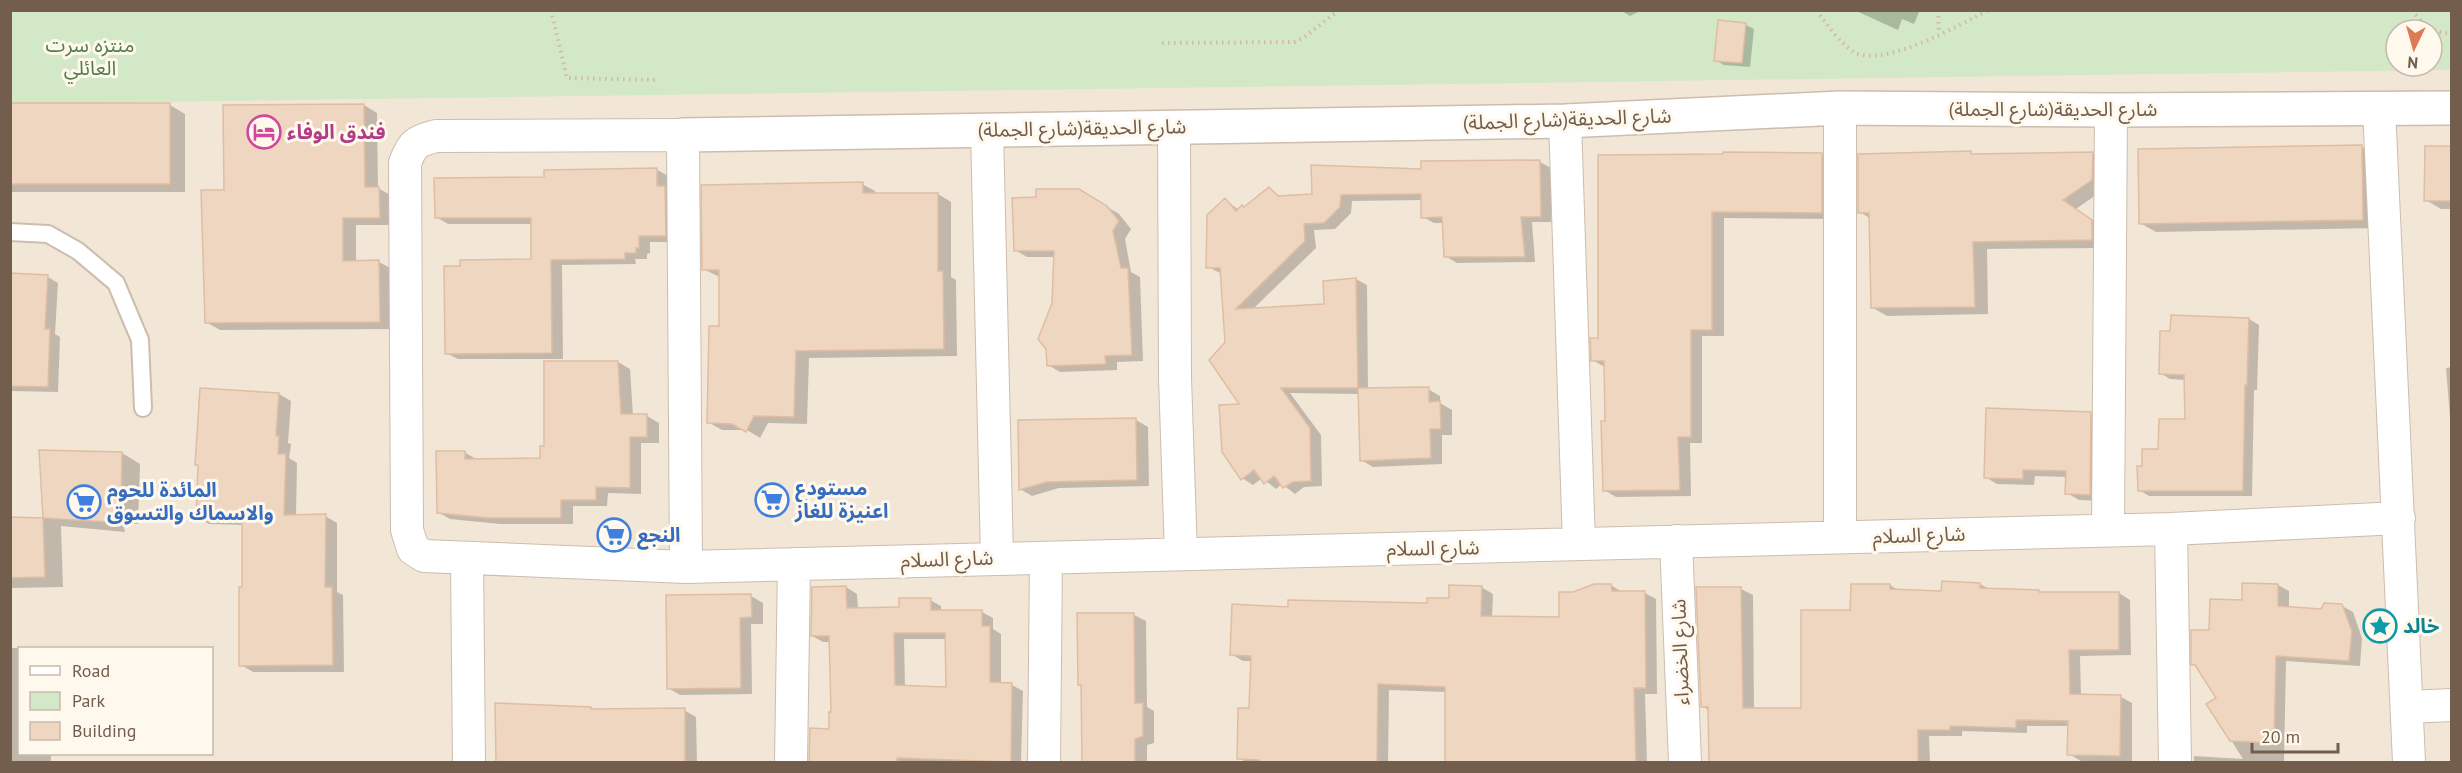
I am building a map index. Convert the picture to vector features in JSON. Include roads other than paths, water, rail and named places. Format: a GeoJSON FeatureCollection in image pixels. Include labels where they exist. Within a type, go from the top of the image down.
{"type":"FeatureCollection","features":[{"type":"Feature","properties":{"kind":"street","name":"شارع الحديقة(شارع الجملة)"},"geometry":{"type":"LineString","coordinates":[[683,135],[1565,121],[1840,108],[2111,110],[2451,108]]}},
{"type":"Feature","properties":{"kind":"street"},"geometry":{"type":"LineString","coordinates":[[1840,108],[1840,537]]}},
{"type":"Feature","properties":{"kind":"street"},"geometry":{"type":"LineString","coordinates":[[2379,108],[2409,762]]}},
{"type":"Feature","properties":{"kind":"street"},"geometry":{"type":"LineString","coordinates":[[2108,529],[2111,110]]}},
{"type":"Feature","properties":{"kind":"street"},"geometry":{"type":"LineString","coordinates":[[1565,121],[1579,544]]}},
{"type":"Feature","properties":{"kind":"street"},"geometry":{"type":"LineString","coordinates":[[1174,127],[1175,378],[1180,554]]}},
{"type":"Feature","properties":{"kind":"street"},"geometry":{"type":"LineString","coordinates":[[987,130],[997,558]]}},
{"type":"Feature","properties":{"kind":"street"},"geometry":{"type":"LineString","coordinates":[[683,135],[686,567]]}},
{"type":"Feature","properties":{"kind":"street","name":"شارع السلام"},"geometry":{"type":"LineString","coordinates":[[683,135],[436,136],[422,139],[411,148],[405,163],[407,530],[413,549],[424,556],[686,567],[2171,529],[2399,518]]}},
{"type":"Feature","properties":{"kind":"street"},"geometry":{"type":"LineString","coordinates":[[2171,529],[2175,762]]}},
{"type":"Feature","properties":{"kind":"street","name":"شارع الخضراء"},"geometry":{"type":"LineString","coordinates":[[1676,541],[1685,762]]}},
{"type":"Feature","properties":{"kind":"street"},"geometry":{"type":"LineString","coordinates":[[1044,762],[1046,558]]}},
{"type":"Feature","properties":{"kind":"street"},"geometry":{"type":"LineString","coordinates":[[467,559],[469,762]]}},
{"type":"Feature","properties":{"kind":"street"},"geometry":{"type":"LineString","coordinates":[[791,762],[794,564]]}},
{"type":"Feature","properties":{"kind":"street"},"geometry":{"type":"LineString","coordinates":[[2408,706],[2451,705]]}},
{"type":"Feature","properties":{"kind":"lane"},"geometry":{"type":"LineString","coordinates":[[10,232],[48,234],[78,251],[116,283],[140,340],[143,408]]}},
{"type":"Feature","properties":{"kind":"place","name":"فندق الوفاء"},"geometry":{"type":"Point","coordinates":[264,132]}},
{"type":"Feature","properties":{"kind":"place","name":"مستودع اعنيزة للغاز"},"geometry":{"type":"Point","coordinates":[772,500]}},
{"type":"Feature","properties":{"kind":"place","name":"المائدة للحوم والاسماك والتسوق"},"geometry":{"type":"Point","coordinates":[84,502]}},
{"type":"Feature","properties":{"kind":"place","name":"النجع"},"geometry":{"type":"Point","coordinates":[614,535]}},
{"type":"Feature","properties":{"kind":"place","name":"خالد"},"geometry":{"type":"Point","coordinates":[2380,626]}},
{"type":"Feature","properties":{"kind":"park label","name":"منتزه سرت العائلي"},"geometry":{"type":"Point","coordinates":[90,56]}}]}
